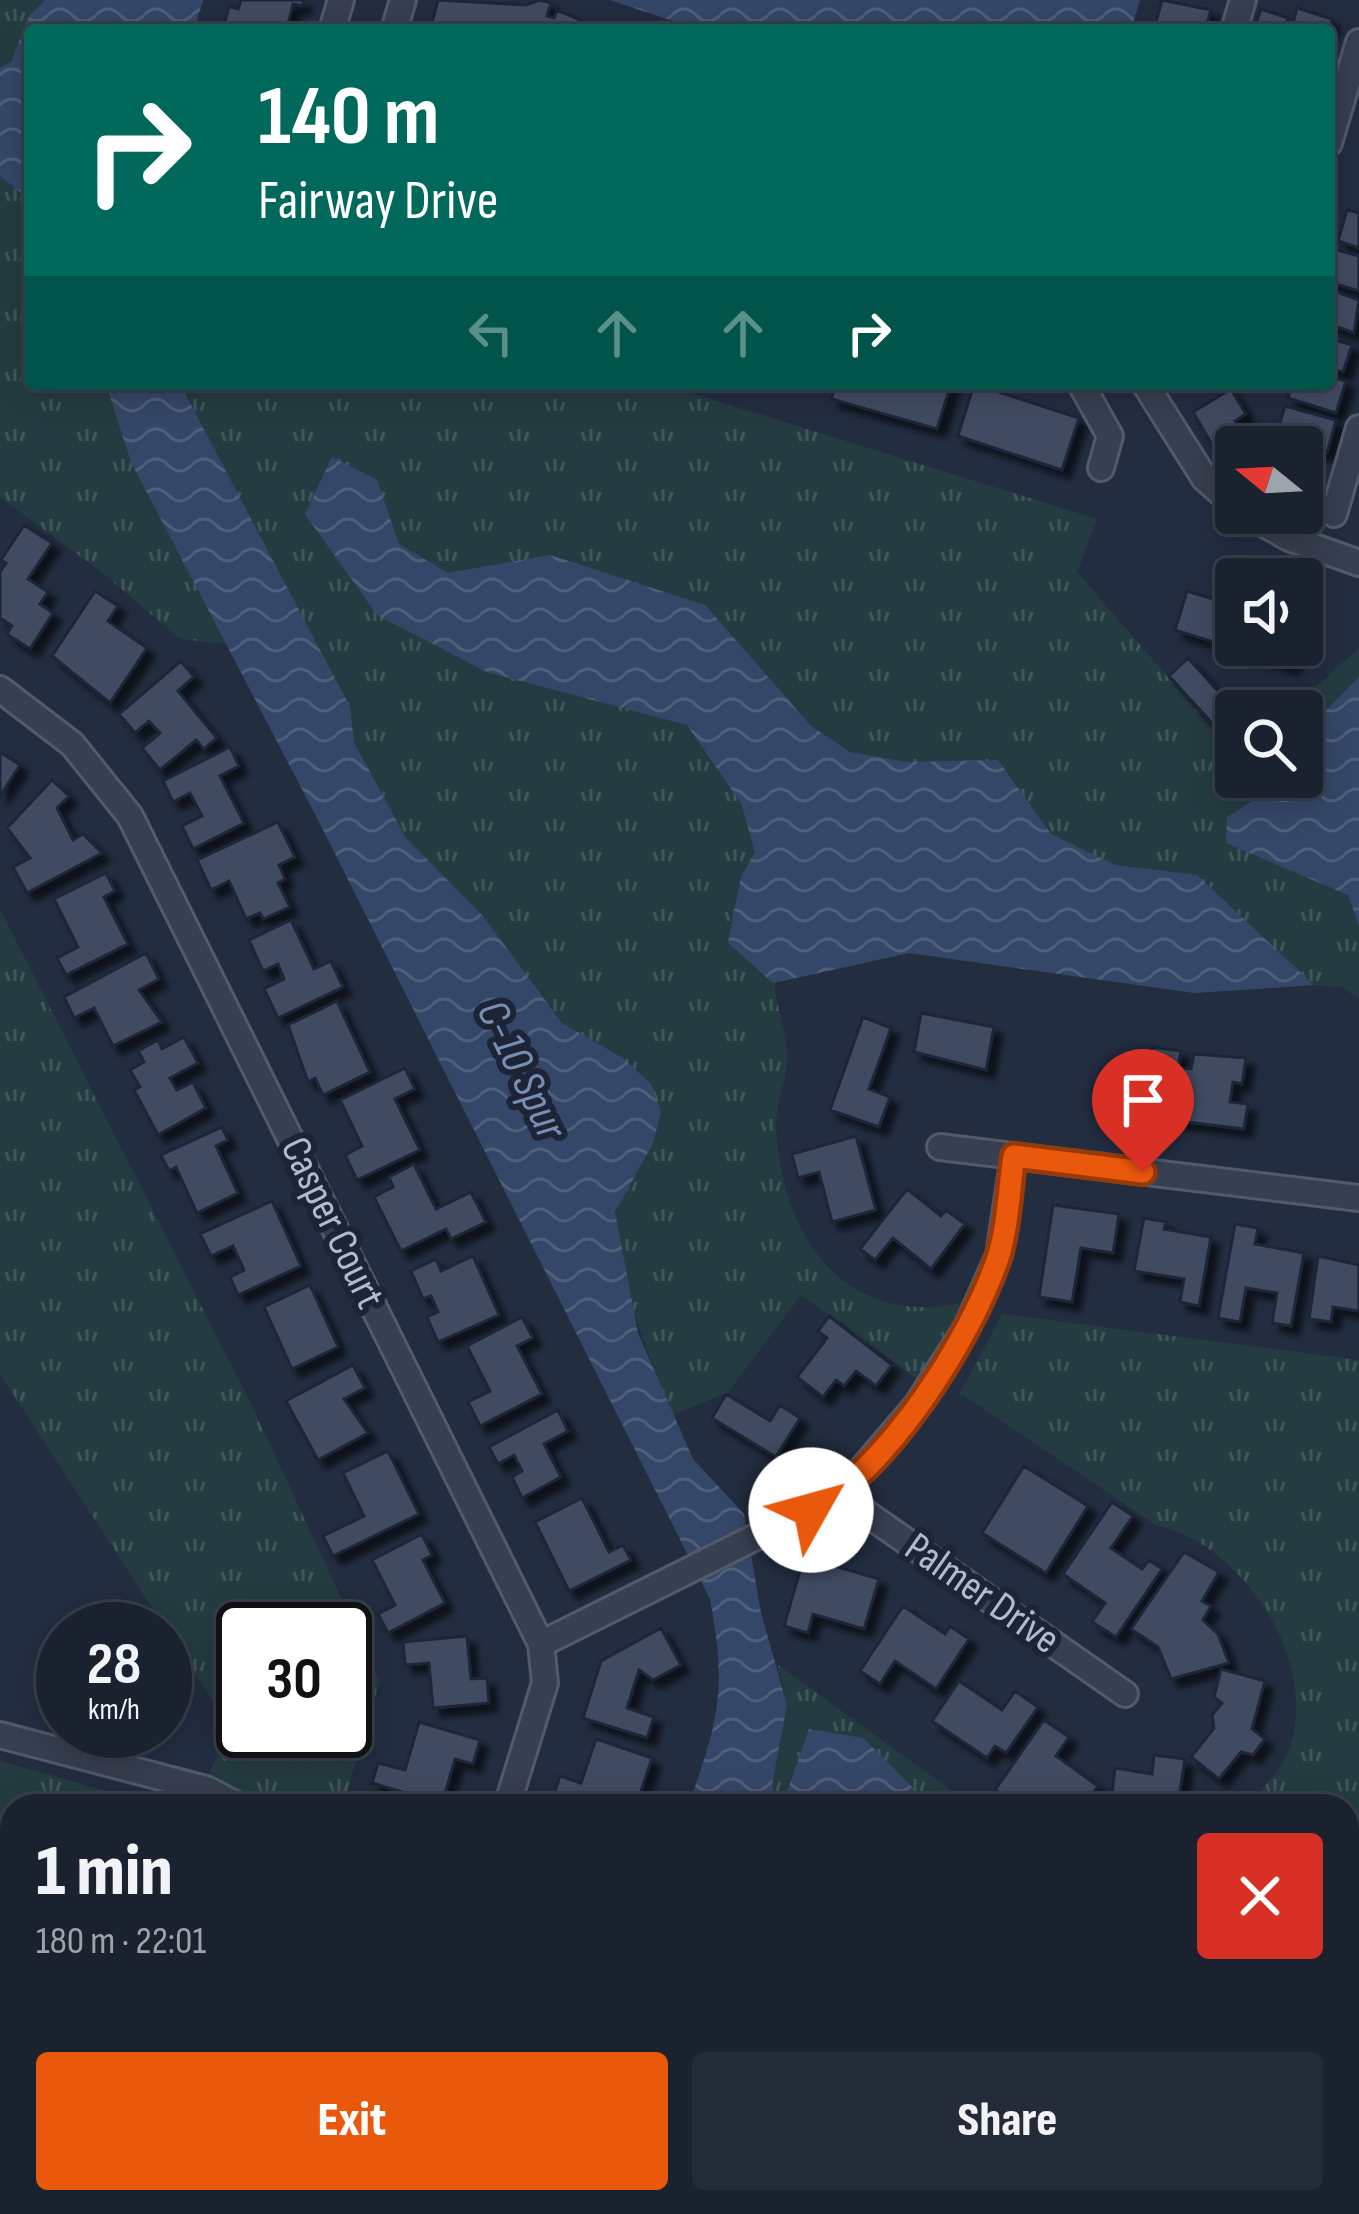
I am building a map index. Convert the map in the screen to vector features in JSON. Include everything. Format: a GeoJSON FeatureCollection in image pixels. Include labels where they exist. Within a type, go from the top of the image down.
{"type":"FeatureCollection","features":[{"type":"Feature","properties":{"kind":"street"},"geometry":{"type":"LineString","coordinates":[[1335,123],[1359,42]]}},
{"type":"Feature","properties":{"kind":"street"},"geometry":{"type":"LineString","coordinates":[[1084,390],[1110,436],[1101,468]]}},
{"type":"Feature","properties":{"kind":"street"},"geometry":{"type":"LineString","coordinates":[[1149,390],[1215,488]]}},
{"type":"Feature","properties":{"kind":"street"},"geometry":{"type":"LineString","coordinates":[[1334,514],[1359,428]]}},
{"type":"Feature","properties":{"kind":"street"},"geometry":{"type":"LineString","coordinates":[[1282,534],[1359,563]]}},
{"type":"Feature","properties":{"kind":"street","name":"Casper Court"},"geometry":{"type":"LineString","coordinates":[[0,689],[72,744],[130,816],[542,1644],[545,1683],[512,1794]]}},
{"type":"Feature","properties":{"kind":"street"},"geometry":{"type":"LineString","coordinates":[[940,1147],[1359,1198]]}},
{"type":"Feature","properties":{"kind":"street"},"geometry":{"type":"LineString","coordinates":[[542,1644],[840,1495],[916,1405],[967,1327],[999,1255],[1014,1156]]}},
{"type":"Feature","properties":{"kind":"street","name":"Palmer Drive"},"geometry":{"type":"LineString","coordinates":[[840,1495],[1125,1694]]}},
{"type":"Feature","properties":{"kind":"street"},"geometry":{"type":"LineString","coordinates":[[0,1736],[216,1794]]}},
{"type":"Feature","properties":{"kind":"green space"},"geometry":{"type":"Polygon","coordinates":[[[0,0],[45,0],[24,24],[11,62],[0,68],[0,0]]]}},
{"type":"Feature","properties":{"kind":"green space"},"geometry":{"type":"Polygon","coordinates":[[[0,176],[24,195],[24,390],[681,390],[1097,519],[1077,572],[1215,732],[1215,798],[1323,798],[1323,690],[1312,690],[1359,648],[1359,999],[1342,987],[1314,985],[1195,993],[909,953],[774,983],[787,1055],[776,1119],[781,1168],[791,1206],[807,1239],[828,1267],[855,1289],[887,1302],[924,1307],[966,1302],[920,1381],[801,1295],[728,1392],[673,1415],[624,1279],[615,1225],[618,1206],[661,1112],[623,1058],[562,1023],[483,916],[406,838],[354,741],[227,644],[180,639],[103,573],[0,497],[0,176]]]}},
{"type":"Feature","properties":{"kind":"green space"},"geometry":{"type":"Polygon","coordinates":[[[0,909],[251,1404],[343,1602],[216,1602],[216,1716],[214,1703],[192,1669],[192,1602],[148,1602],[0,1374],[0,909]]]}},
{"type":"Feature","properties":{"kind":"green space"},"geometry":{"type":"Polygon","coordinates":[[[1002,1314],[1359,1360],[1359,1794],[1258,1794],[1283,1763],[1295,1728],[1296,1691],[1271,1618],[1248,1585],[1189,1537],[1156,1525],[960,1393],[1002,1314]]]}},
{"type":"Feature","properties":{"kind":"green space"},"geometry":{"type":"Polygon","coordinates":[[[372,1664],[380,1681],[372,1708],[372,1664]]]}},
{"type":"Feature","properties":{"kind":"green space"},"geometry":{"type":"Polygon","coordinates":[[[778,1665],[956,1794],[770,1794],[787,1705],[778,1665]]]}},
{"type":"Feature","properties":{"kind":"green space"},"geometry":{"type":"Polygon","coordinates":[[[357,1758],[347,1794],[194,1794],[216,1759],[357,1758]]]}},
{"type":"Feature","properties":{"kind":"green space"},"geometry":{"type":"Polygon","coordinates":[[[0,1761],[117,1794],[0,1794],[0,1761]]]}},
{"type":"Feature","properties":{"kind":"water"},"geometry":{"type":"Polygon","coordinates":[[[45,0],[203,0],[196,24],[26,24],[45,0]]]}},
{"type":"Feature","properties":{"kind":"water"},"geometry":{"type":"Polygon","coordinates":[[[610,0],[1140,0],[1133,24],[682,24],[610,0]]]}},
{"type":"Feature","properties":{"kind":"water"},"geometry":{"type":"Polygon","coordinates":[[[24,29],[24,195],[0,176],[0,68],[11,62],[24,29]]]}},
{"type":"Feature","properties":{"kind":"water","name":"C-10 Spur"},"geometry":{"type":"Polygon","coordinates":[[[108,390],[183,390],[350,707],[354,742],[406,838],[483,916],[562,1023],[623,1058],[651,1084],[661,1112],[653,1143],[615,1212],[638,1333],[693,1459],[744,1514],[761,1613],[787,1705],[770,1794],[692,1794],[717,1704],[718,1657],[710,1599],[317,818],[131,462],[108,390]]]}},
{"type":"Feature","properties":{"kind":"water"},"geometry":{"type":"Polygon","coordinates":[[[332,457],[377,480],[399,544],[448,573],[550,555],[705,605],[811,726],[850,752],[906,762],[998,760],[1051,834],[1115,865],[1197,875],[1314,985],[1195,993],[909,953],[773,983],[728,943],[741,877],[755,852],[741,803],[687,725],[487,672],[377,615],[305,514],[332,457]]]}},
{"type":"Feature","properties":{"kind":"water"},"geometry":{"type":"Polygon","coordinates":[[[1359,677],[1359,926],[1348,895],[1226,843],[1227,817],[1255,798],[1323,798],[1323,714],[1359,677]]]}},
{"type":"Feature","properties":{"kind":"water"},"geometry":{"type":"Polygon","coordinates":[[[809,1729],[863,1738],[919,1794],[786,1794],[809,1729]]]}},
{"type":"Feature","properties":{"kind":"building"},"geometry":{"type":"Polygon","coordinates":[[[241,0],[304,0],[302,6],[293,4],[288,24],[224,24],[229,6],[238,9],[241,0]]]}},
{"type":"Feature","properties":{"kind":"building"},"geometry":{"type":"Polygon","coordinates":[[[438,0],[526,5],[540,0],[551,3],[547,16],[554,18],[557,10],[590,24],[432,24],[438,0]]]}},
{"type":"Feature","properties":{"kind":"building"},"geometry":{"type":"Polygon","coordinates":[[[1162,0],[1211,10],[1207,24],[1155,24],[1162,0]]]}},
{"type":"Feature","properties":{"kind":"building"},"geometry":{"type":"Polygon","coordinates":[[[1297,8],[1332,19],[1331,24],[1293,24],[1297,8]]]}},
{"type":"Feature","properties":{"kind":"building"},"geometry":{"type":"Polygon","coordinates":[[[1261,9],[1288,18],[1286,24],[1256,24],[1261,9]]]}},
{"type":"Feature","properties":{"kind":"building"},"geometry":{"type":"Polygon","coordinates":[[[1347,210],[1359,213],[1359,248],[1338,241],[1347,210]]]}},
{"type":"Feature","properties":{"kind":"building"},"geometry":{"type":"Polygon","coordinates":[[[1337,250],[1359,256],[1359,291],[1335,284],[1337,250]]]}},
{"type":"Feature","properties":{"kind":"building"},"geometry":{"type":"Polygon","coordinates":[[[1335,291],[1359,300],[1354,333],[1335,326],[1335,291]]]}},
{"type":"Feature","properties":{"kind":"building"},"geometry":{"type":"Polygon","coordinates":[[[1335,340],[1352,345],[1343,372],[1335,370],[1335,340]]]}},
{"type":"Feature","properties":{"kind":"building"},"geometry":{"type":"Polygon","coordinates":[[[1335,378],[1346,381],[1336,413],[1288,398],[1290,390],[1335,390],[1335,378]]]}},
{"type":"Feature","properties":{"kind":"building"},"geometry":{"type":"Polygon","coordinates":[[[834,390],[949,390],[937,429],[831,399],[834,390]]]}},
{"type":"Feature","properties":{"kind":"building"},"geometry":{"type":"Polygon","coordinates":[[[972,390],[993,390],[1079,418],[1062,470],[958,436],[972,390]]]}},
{"type":"Feature","properties":{"kind":"building"},"geometry":{"type":"Polygon","coordinates":[[[1232,390],[1246,414],[1235,421],[1238,426],[1215,426],[1214,448],[1193,412],[1232,390]]]}},
{"type":"Feature","properties":{"kind":"building"},"geometry":{"type":"Polygon","coordinates":[[[1285,406],[1336,420],[1327,453],[1323,452],[1323,426],[1279,426],[1285,406]]]}},
{"type":"Feature","properties":{"kind":"building"},"geometry":{"type":"Polygon","coordinates":[[[24,525],[52,543],[28,579],[48,592],[40,604],[53,613],[30,649],[7,634],[12,626],[0,618],[0,572],[6,563],[1,560],[24,525]]]}},
{"type":"Feature","properties":{"kind":"building"},"geometry":{"type":"Polygon","coordinates":[[[95,591],[118,606],[108,621],[147,648],[110,703],[52,656],[95,591]]]}},
{"type":"Feature","properties":{"kind":"building"},"geometry":{"type":"Polygon","coordinates":[[[1187,591],[1215,600],[1215,642],[1175,630],[1187,591]]]}},
{"type":"Feature","properties":{"kind":"building"},"geometry":{"type":"Polygon","coordinates":[[[1188,658],[1217,690],[1215,726],[1169,676],[1188,658]]]}},
{"type":"Feature","properties":{"kind":"building"},"geometry":{"type":"Polygon","coordinates":[[[181,661],[194,677],[178,691],[217,738],[204,749],[196,740],[160,770],[142,748],[160,733],[149,721],[135,733],[119,714],[181,661]]]}},
{"type":"Feature","properties":{"kind":"building"},"geometry":{"type":"Polygon","coordinates":[[[230,747],[239,766],[220,776],[244,823],[193,849],[182,826],[202,816],[190,793],[173,802],[163,781],[230,747]]]}},
{"type":"Feature","properties":{"kind":"building"},"geometry":{"type":"Polygon","coordinates":[[[0,752],[20,765],[0,796],[0,752]]]}},
{"type":"Feature","properties":{"kind":"building"},"geometry":{"type":"Polygon","coordinates":[[[52,780],[69,796],[57,808],[73,840],[83,834],[102,853],[27,893],[13,867],[30,858],[7,828],[52,780]]]}},
{"type":"Feature","properties":{"kind":"building"},"geometry":{"type":"Polygon","coordinates":[[[278,822],[295,857],[279,865],[285,879],[278,883],[290,907],[263,919],[260,913],[246,919],[229,881],[211,890],[197,860],[278,822]]]}},
{"type":"Feature","properties":{"kind":"building"},"geometry":{"type":"Polygon","coordinates":[[[106,873],[115,891],[104,897],[128,944],[66,975],[57,958],[78,947],[54,899],[106,873]]]}},
{"type":"Feature","properties":{"kind":"building"},"geometry":{"type":"Polygon","coordinates":[[[291,920],[314,969],[331,961],[343,987],[278,1018],[264,989],[284,979],[278,964],[263,971],[249,940],[291,920]]]}},
{"type":"Feature","properties":{"kind":"building"},"geometry":{"type":"Polygon","coordinates":[[[146,953],[159,979],[139,990],[162,1022],[113,1046],[94,1008],[74,1018],[64,997],[146,953]]]}},
{"type":"Feature","properties":{"kind":"building"},"geometry":{"type":"Polygon","coordinates":[[[337,1001],[370,1072],[323,1095],[315,1078],[308,1082],[288,1025],[337,1001]]]}},
{"type":"Feature","properties":{"kind":"building"},"geometry":{"type":"Polygon","coordinates":[[[921,1013],[994,1027],[986,1070],[914,1052],[921,1013]]]}},
{"type":"Feature","properties":{"kind":"building"},"geometry":{"type":"Polygon","coordinates":[[[863,1017],[891,1028],[869,1089],[890,1097],[879,1127],[830,1110],[863,1017]]]}},
{"type":"Feature","properties":{"kind":"building"},"geometry":{"type":"Polygon","coordinates":[[[184,1037],[198,1063],[170,1078],[177,1090],[193,1082],[206,1108],[158,1135],[134,1090],[140,1087],[130,1070],[144,1062],[138,1051],[158,1040],[162,1049],[184,1037]]]}},
{"type":"Feature","properties":{"kind":"building"},"geometry":{"type":"Polygon","coordinates":[[[1152,1047],[1181,1051],[1178,1068],[1191,1069],[1194,1054],[1246,1058],[1242,1084],[1233,1082],[1230,1102],[1248,1104],[1244,1129],[1095,1111],[1101,1069],[1126,1072],[1129,1051],[1151,1054],[1152,1047]]]}},
{"type":"Feature","properties":{"kind":"building"},"geometry":{"type":"Polygon","coordinates":[[[405,1068],[415,1089],[395,1099],[420,1150],[357,1180],[345,1155],[362,1146],[340,1100],[405,1068]]]}},
{"type":"Feature","properties":{"kind":"building"},"geometry":{"type":"Polygon","coordinates":[[[222,1127],[228,1140],[216,1146],[238,1193],[197,1213],[176,1167],[169,1171],[161,1155],[222,1127]]]}},
{"type":"Feature","properties":{"kind":"building"},"geometry":{"type":"Polygon","coordinates":[[[856,1136],[876,1210],[832,1222],[819,1172],[798,1178],[792,1154],[856,1136]]]}},
{"type":"Feature","properties":{"kind":"building"},"geometry":{"type":"Polygon","coordinates":[[[414,1164],[436,1209],[471,1192],[486,1222],[451,1239],[446,1229],[401,1251],[374,1197],[393,1187],[389,1177],[414,1164]]]}},
{"type":"Feature","properties":{"kind":"building"},"geometry":{"type":"Polygon","coordinates":[[[907,1189],[941,1216],[946,1210],[965,1224],[931,1269],[893,1238],[875,1260],[860,1249],[907,1189]]]}},
{"type":"Feature","properties":{"kind":"building"},"geometry":{"type":"Polygon","coordinates":[[[272,1201],[301,1266],[238,1295],[230,1277],[244,1270],[233,1246],[211,1256],[200,1234],[272,1201]]]}},
{"type":"Feature","properties":{"kind":"building"},"geometry":{"type":"Polygon","coordinates":[[[1053,1205],[1119,1214],[1113,1253],[1081,1248],[1072,1302],[1039,1297],[1053,1205]]]}},
{"type":"Feature","properties":{"kind":"building"},"geometry":{"type":"Polygon","coordinates":[[[1144,1218],[1166,1222],[1164,1229],[1211,1237],[1199,1306],[1180,1302],[1184,1279],[1134,1271],[1144,1218]]]}},
{"type":"Feature","properties":{"kind":"building"},"geometry":{"type":"Polygon","coordinates":[[[1235,1224],[1258,1228],[1255,1244],[1304,1253],[1291,1326],[1272,1323],[1277,1293],[1246,1288],[1240,1322],[1218,1318],[1235,1224]]]}},
{"type":"Feature","properties":{"kind":"building"},"geometry":{"type":"Polygon","coordinates":[[[473,1256],[499,1315],[438,1342],[427,1317],[438,1312],[431,1296],[423,1299],[411,1271],[436,1259],[441,1271],[473,1256]]]}},
{"type":"Feature","properties":{"kind":"building"},"geometry":{"type":"Polygon","coordinates":[[[1318,1256],[1359,1265],[1359,1311],[1333,1307],[1331,1322],[1309,1319],[1318,1256]]]}},
{"type":"Feature","properties":{"kind":"building"},"geometry":{"type":"Polygon","coordinates":[[[310,1285],[338,1347],[292,1369],[264,1307],[310,1285]]]}},
{"type":"Feature","properties":{"kind":"building"},"geometry":{"type":"Polygon","coordinates":[[[829,1316],[892,1365],[876,1386],[856,1371],[844,1386],[836,1380],[823,1397],[797,1377],[827,1338],[818,1331],[829,1316]]]}},
{"type":"Feature","properties":{"kind":"building"},"geometry":{"type":"Polygon","coordinates":[[[522,1317],[533,1338],[517,1346],[542,1394],[480,1426],[468,1402],[490,1391],[467,1346],[522,1317]]]}},
{"type":"Feature","properties":{"kind":"building"},"geometry":{"type":"Polygon","coordinates":[[[353,1365],[365,1388],[344,1399],[368,1433],[318,1460],[286,1401],[353,1365]]]}},
{"type":"Feature","properties":{"kind":"building"},"geometry":{"type":"Polygon","coordinates":[[[726,1394],[770,1421],[780,1405],[800,1418],[776,1457],[712,1418],[726,1394]]]}},
{"type":"Feature","properties":{"kind":"building"},"geometry":{"type":"Polygon","coordinates":[[[558,1410],[568,1431],[544,1444],[561,1477],[522,1498],[512,1477],[522,1471],[514,1455],[498,1464],[489,1447],[558,1410]]]}},
{"type":"Feature","properties":{"kind":"building"},"geometry":{"type":"Polygon","coordinates":[[[388,1451],[419,1514],[333,1556],[323,1536],[364,1516],[343,1473],[388,1451]]]}},
{"type":"Feature","properties":{"kind":"building"},"geometry":{"type":"Polygon","coordinates":[[[1024,1466],[1088,1506],[1046,1573],[982,1533],[1024,1466]]]}},
{"type":"Feature","properties":{"kind":"building"},"geometry":{"type":"Polygon","coordinates":[[[582,1498],[609,1552],[623,1545],[631,1560],[569,1591],[535,1522],[582,1498]]]}},
{"type":"Feature","properties":{"kind":"building"},"geometry":{"type":"Polygon","coordinates":[[[1112,1502],[1133,1516],[1111,1548],[1142,1569],[1149,1560],[1162,1569],[1116,1637],[1092,1622],[1105,1603],[1063,1574],[1112,1502]]]}},
{"type":"Feature","properties":{"kind":"building"},"geometry":{"type":"Polygon","coordinates":[[[422,1534],[432,1555],[423,1560],[445,1603],[388,1633],[378,1614],[395,1605],[372,1560],[422,1534]]]}},
{"type":"Feature","properties":{"kind":"building"},"geometry":{"type":"Polygon","coordinates":[[[1184,1552],[1219,1572],[1202,1601],[1211,1606],[1203,1620],[1218,1634],[1229,1663],[1171,1679],[1158,1647],[1131,1629],[1184,1552]]]}},
{"type":"Feature","properties":{"kind":"building"},"geometry":{"type":"Polygon","coordinates":[[[804,1557],[879,1579],[864,1629],[813,1614],[808,1633],[784,1626],[804,1557]]]}},
{"type":"Feature","properties":{"kind":"building"},"geometry":{"type":"Polygon","coordinates":[[[903,1606],[945,1634],[950,1626],[969,1639],[936,1689],[895,1661],[880,1684],[860,1671],[903,1606]]]}},
{"type":"Feature","properties":{"kind":"building"},"geometry":{"type":"Polygon","coordinates":[[[661,1628],[681,1665],[653,1680],[639,1670],[627,1708],[654,1717],[647,1738],[583,1718],[601,1661],[661,1628]]]}},
{"type":"Feature","properties":{"kind":"building"},"geometry":{"type":"Polygon","coordinates":[[[467,1636],[471,1679],[487,1678],[489,1703],[433,1708],[429,1663],[405,1665],[403,1642],[467,1636]]]}},
{"type":"Feature","properties":{"kind":"building"},"geometry":{"type":"Polygon","coordinates":[[[1221,1669],[1265,1681],[1252,1729],[1265,1739],[1253,1755],[1241,1752],[1219,1779],[1191,1757],[1214,1728],[1212,1715],[1222,1703],[1214,1697],[1221,1669]]]}},
{"type":"Feature","properties":{"kind":"building"},"geometry":{"type":"Polygon","coordinates":[[[959,1681],[1002,1710],[1015,1691],[1038,1707],[1006,1753],[995,1746],[987,1758],[932,1721],[959,1681]]]}},
{"type":"Feature","properties":{"kind":"building"},"geometry":{"type":"Polygon","coordinates":[[[1044,1720],[1069,1737],[1056,1756],[1098,1786],[1092,1794],[1000,1794],[995,1790],[1044,1720]]]}},
{"type":"Feature","properties":{"kind":"building"},"geometry":{"type":"Polygon","coordinates":[[[419,1722],[480,1740],[473,1764],[455,1759],[445,1794],[409,1794],[372,1783],[378,1763],[405,1770],[419,1722]]]}},
{"type":"Feature","properties":{"kind":"building"},"geometry":{"type":"Polygon","coordinates":[[[596,1739],[652,1758],[640,1794],[554,1794],[560,1776],[581,1783],[596,1739]]]}},
{"type":"Feature","properties":{"kind":"building"},"geometry":{"type":"Polygon","coordinates":[[[1154,1755],[1185,1759],[1180,1794],[1112,1794],[1115,1768],[1152,1774],[1154,1755]]]}},
{"type":"Feature","properties":{"kind":"route"},"geometry":{"type":"LineString","coordinates":[[811,1510],[840,1495],[916,1405],[967,1327],[999,1255],[1014,1156],[1143,1172]]}}]}
